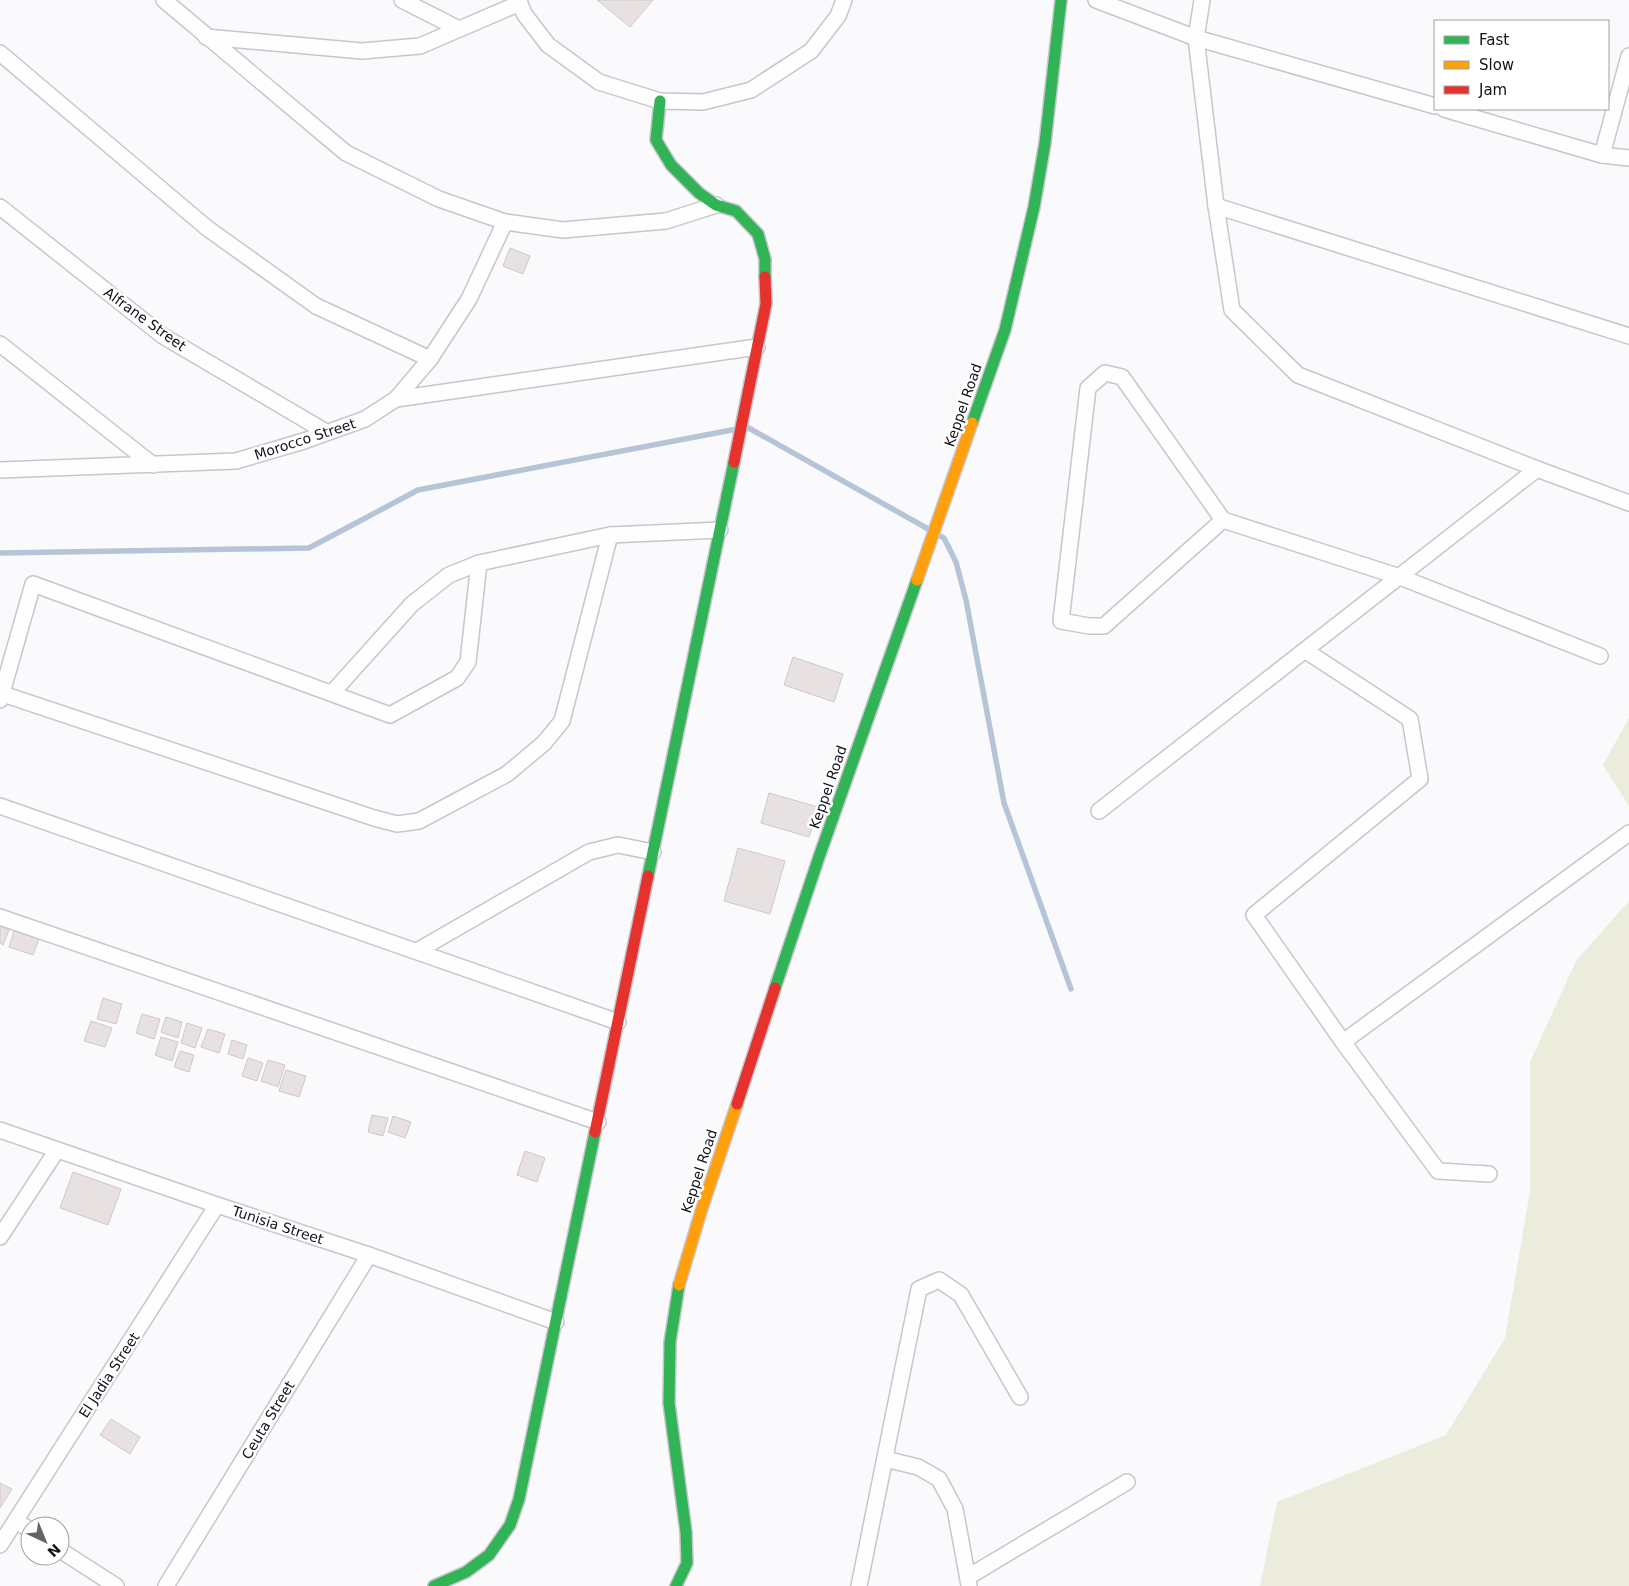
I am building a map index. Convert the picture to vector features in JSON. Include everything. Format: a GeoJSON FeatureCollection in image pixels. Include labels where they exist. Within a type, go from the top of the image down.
{"type":"FeatureCollection","features":[{"type":"Feature","properties":{"kind":"street"},"geometry":{"type":"LineString","coordinates":[[164,0],[346,153],[439,199],[505,222],[563,230],[666,221],[716,205]]}},
{"type":"Feature","properties":{"kind":"street"},"geometry":{"type":"LineString","coordinates":[[402,0],[459,29]]}},
{"type":"Feature","properties":{"kind":"street"},"geometry":{"type":"LineString","coordinates":[[206,37],[362,51],[420,46],[519,2],[525,15],[548,45],[599,82],[660,102],[703,102],[751,90],[810,51],[838,16],[844,0]]}},
{"type":"Feature","properties":{"kind":"street"},"geometry":{"type":"LineString","coordinates":[[1046,0],[1064,1]]}},
{"type":"Feature","properties":{"kind":"street"},"geometry":{"type":"LineString","coordinates":[[1096,0],[1196,38],[1434,106]]}},
{"type":"Feature","properties":{"kind":"street"},"geometry":{"type":"LineString","coordinates":[[1202,0],[1196,38],[1216,206],[1232,310],[1298,375],[1629,503]]}},
{"type":"Feature","properties":{"kind":"street","name":"Keppel Road"},"geometry":{"type":"LineString","coordinates":[[676,1586],[687,1563],[686,1532],[669,1403],[670,1342],[682,1276],[702,1208],[816,867],[1005,330],[1034,207],[1045,142],[1064,1]]}},
{"type":"Feature","properties":{"kind":"street"},"geometry":{"type":"LineString","coordinates":[[0,53],[207,228],[316,306],[430,359]]}},
{"type":"Feature","properties":{"kind":"street"},"geometry":{"type":"LineString","coordinates":[[1602,155],[1629,56]]}},
{"type":"Feature","properties":{"kind":"street"},"geometry":{"type":"LineString","coordinates":[[434,1586],[466,1572],[489,1555],[510,1525],[519,1499],[766,304],[766,259],[758,234],[736,211],[716,205],[698,193],[671,165],[656,140],[660,102]]}},
{"type":"Feature","properties":{"kind":"street"},"geometry":{"type":"LineString","coordinates":[[1447,110],[1602,155],[1629,158]]}},
{"type":"Feature","properties":{"kind":"street"},"geometry":{"type":"LineString","coordinates":[[1216,206],[1629,336]]}},
{"type":"Feature","properties":{"kind":"street","name":"Alfrane Street"},"geometry":{"type":"LineString","coordinates":[[0,207],[163,336],[326,432]]}},
{"type":"Feature","properties":{"kind":"street","name":"Morocco Street"},"geometry":{"type":"LineString","coordinates":[[0,470],[236,460],[304,441],[366,419],[396,398],[430,359],[469,299],[505,222]]}},
{"type":"Feature","properties":{"kind":"street"},"geometry":{"type":"LineString","coordinates":[[0,344],[153,465]]}},
{"type":"Feature","properties":{"kind":"street"},"geometry":{"type":"LineString","coordinates":[[396,398],[757,347]]}},
{"type":"Feature","properties":{"kind":"street"},"geometry":{"type":"LineString","coordinates":[[1223,520],[1104,626],[1089,626],[1061,621],[1088,388],[1104,373],[1122,376],[1223,520],[1400,577],[1600,656]]}},
{"type":"Feature","properties":{"kind":"street"},"geometry":{"type":"LineString","coordinates":[[1099,811],[1537,469]]}},
{"type":"Feature","properties":{"kind":"street"},"geometry":{"type":"LineString","coordinates":[[332,693],[412,604],[449,575],[479,563],[610,535],[720,530]]}},
{"type":"Feature","properties":{"kind":"street"},"geometry":{"type":"LineString","coordinates":[[479,563],[468,662],[456,678],[390,714],[33,584],[1,695],[374,818],[397,824],[419,821],[507,774],[544,743],[562,722],[610,535]]}},
{"type":"Feature","properties":{"kind":"street"},"geometry":{"type":"LineString","coordinates":[[1306,651],[1410,719],[1420,780],[1254,916],[1343,1042],[1438,1171],[1489,1174]]}},
{"type":"Feature","properties":{"kind":"street"},"geometry":{"type":"LineString","coordinates":[[0,806],[618,1022]]}},
{"type":"Feature","properties":{"kind":"street"},"geometry":{"type":"LineString","coordinates":[[1343,1042],[1629,833]]}},
{"type":"Feature","properties":{"kind":"street"},"geometry":{"type":"LineString","coordinates":[[417,951],[590,852],[618,846],[653,852]]}},
{"type":"Feature","properties":{"kind":"street"},"geometry":{"type":"LineString","coordinates":[[0,917],[598,1122]]}},
{"type":"Feature","properties":{"kind":"street","name":"Tunisia Street"},"geometry":{"type":"LineString","coordinates":[[0,1130],[369,1255],[556,1322]]}},
{"type":"Feature","properties":{"kind":"street"},"geometry":{"type":"LineString","coordinates":[[0,1237],[57,1150]]}},
{"type":"Feature","properties":{"kind":"street","name":"El Jadia Street"},"geometry":{"type":"LineString","coordinates":[[0,1545],[217,1205]]}},
{"type":"Feature","properties":{"kind":"street","name":"Ceuta Street"},"geometry":{"type":"LineString","coordinates":[[166,1586],[369,1255]]}},
{"type":"Feature","properties":{"kind":"street"},"geometry":{"type":"LineString","coordinates":[[859,1586],[919,1289],[939,1280],[961,1296],[1020,1397]]}},
{"type":"Feature","properties":{"kind":"street"},"geometry":{"type":"LineString","coordinates":[[885,1459],[918,1467],[939,1480],[955,1509],[969,1582],[1127,1482]]}},
{"type":"Feature","properties":{"kind":"street"},"geometry":{"type":"LineString","coordinates":[[16,1521],[20,1524]]}},
{"type":"Feature","properties":{"kind":"street"},"geometry":{"type":"LineString","coordinates":[[70,1556],[116,1586]]}},
{"type":"Feature","properties":{"kind":"green space"},"geometry":{"type":"Polygon","coordinates":[[[1629,718],[1629,806],[1603,765],[1629,718]]]}},
{"type":"Feature","properties":{"kind":"green space"},"geometry":{"type":"Polygon","coordinates":[[[1629,901],[1629,1586],[1260,1586],[1277,1502],[1446,1435],[1505,1338],[1530,1191],[1530,1062],[1576,961],[1629,901]]]}},
{"type":"Feature","properties":{"kind":"building"},"geometry":{"type":"Polygon","coordinates":[[[597,0],[653,0],[630,27],[597,0]]]}},
{"type":"Feature","properties":{"kind":"building"},"geometry":{"type":"Polygon","coordinates":[[[510,248],[530,256],[523,274],[503,266],[510,248]]]}},
{"type":"Feature","properties":{"kind":"building"},"geometry":{"type":"Polygon","coordinates":[[[793,657],[843,674],[834,702],[784,685],[793,657]]]}},
{"type":"Feature","properties":{"kind":"building"},"geometry":{"type":"Polygon","coordinates":[[[769,793],[818,807],[809,837],[761,823],[769,793]]]}},
{"type":"Feature","properties":{"kind":"building"},"geometry":{"type":"Polygon","coordinates":[[[738,848],[785,861],[770,914],[724,901],[738,848]]]}},
{"type":"Feature","properties":{"kind":"building"},"geometry":{"type":"Polygon","coordinates":[[[0,926],[9,930],[3,945],[0,943],[0,926]]]}},
{"type":"Feature","properties":{"kind":"building"},"geometry":{"type":"Polygon","coordinates":[[[14,931],[39,939],[33,955],[9,947],[14,931]]]}},
{"type":"Feature","properties":{"kind":"building"},"geometry":{"type":"Polygon","coordinates":[[[103,998],[122,1004],[116,1024],[97,1019],[103,998]]]}},
{"type":"Feature","properties":{"kind":"building"},"geometry":{"type":"Polygon","coordinates":[[[142,1014],[160,1019],[154,1039],[136,1033],[142,1014]]]}},
{"type":"Feature","properties":{"kind":"building"},"geometry":{"type":"Polygon","coordinates":[[[166,1017],[182,1022],[178,1038],[161,1032],[166,1017]]]}},
{"type":"Feature","properties":{"kind":"building"},"geometry":{"type":"Polygon","coordinates":[[[91,1021],[112,1028],[105,1047],[84,1041],[91,1021]]]}},
{"type":"Feature","properties":{"kind":"building"},"geometry":{"type":"Polygon","coordinates":[[[187,1023],[202,1028],[195,1048],[181,1043],[187,1023]]]}},
{"type":"Feature","properties":{"kind":"building"},"geometry":{"type":"Polygon","coordinates":[[[208,1029],[225,1034],[219,1053],[201,1047],[208,1029]]]}},
{"type":"Feature","properties":{"kind":"building"},"geometry":{"type":"Polygon","coordinates":[[[161,1037],[178,1042],[172,1061],[155,1055],[161,1037]]]}},
{"type":"Feature","properties":{"kind":"building"},"geometry":{"type":"Polygon","coordinates":[[[232,1040],[247,1045],[243,1059],[228,1054],[232,1040]]]}},
{"type":"Feature","properties":{"kind":"building"},"geometry":{"type":"Polygon","coordinates":[[[180,1051],[194,1055],[189,1072],[174,1067],[180,1051]]]}},
{"type":"Feature","properties":{"kind":"building"},"geometry":{"type":"Polygon","coordinates":[[[248,1058],[263,1063],[257,1081],[242,1076],[248,1058]]]}},
{"type":"Feature","properties":{"kind":"building"},"geometry":{"type":"Polygon","coordinates":[[[268,1060],[285,1065],[278,1087],[261,1081],[268,1060]]]}},
{"type":"Feature","properties":{"kind":"building"},"geometry":{"type":"Polygon","coordinates":[[[286,1070],[306,1076],[299,1097],[279,1091],[286,1070]]]}},
{"type":"Feature","properties":{"kind":"building"},"geometry":{"type":"Polygon","coordinates":[[[372,1115],[388,1118],[383,1136],[368,1132],[372,1115]]]}},
{"type":"Feature","properties":{"kind":"building"},"geometry":{"type":"Polygon","coordinates":[[[393,1116],[411,1122],[405,1138],[388,1132],[393,1116]]]}},
{"type":"Feature","properties":{"kind":"building"},"geometry":{"type":"Polygon","coordinates":[[[525,1151],[545,1158],[537,1182],[517,1175],[525,1151]]]}},
{"type":"Feature","properties":{"kind":"building"},"geometry":{"type":"Polygon","coordinates":[[[73,1172],[121,1189],[108,1225],[60,1208],[73,1172]]]}},
{"type":"Feature","properties":{"kind":"building"},"geometry":{"type":"Polygon","coordinates":[[[111,1419],[140,1437],[130,1454],[100,1435],[111,1419]]]}},
{"type":"Feature","properties":{"kind":"building"},"geometry":{"type":"Polygon","coordinates":[[[0,1483],[12,1489],[0,1508],[0,1483]]]}},
{"type":"Feature","properties":{"kind":"waterway"},"geometry":{"type":"LineString","coordinates":[[747,427],[930,530]]}},
{"type":"Feature","properties":{"kind":"waterway"},"geometry":{"type":"LineString","coordinates":[[0,553],[309,548],[418,490],[737,429]]}},
{"type":"Feature","properties":{"kind":"waterway"},"geometry":{"type":"LineString","coordinates":[[938,535],[944,538],[956,562],[966,600],[1004,803],[1071,989]]}},
{"type":"Feature","properties":{"kind":"traffic: fast"},"geometry":{"type":"LineString","coordinates":[[972,423],[1005,330],[1034,207],[1045,143],[1061,0]]}},
{"type":"Feature","properties":{"kind":"traffic: fast"},"geometry":{"type":"LineString","coordinates":[[660,101],[656,140],[671,165],[699,193],[716,205],[736,211],[758,234],[765,259],[765,277]]}},
{"type":"Feature","properties":{"kind":"traffic: fast"},"geometry":{"type":"LineString","coordinates":[[648,876],[734,462]]}},
{"type":"Feature","properties":{"kind":"traffic: fast"},"geometry":{"type":"LineString","coordinates":[[775,988],[819,857],[917,580]]}},
{"type":"Feature","properties":{"kind":"traffic: fast"},"geometry":{"type":"LineString","coordinates":[[434,1586],[466,1572],[489,1555],[510,1525],[519,1499],[595,1132]]}},
{"type":"Feature","properties":{"kind":"traffic: fast"},"geometry":{"type":"LineString","coordinates":[[676,1586],[687,1563],[686,1532],[669,1403],[670,1342],[679,1285]]}},
{"type":"Feature","properties":{"kind":"traffic: slow"},"geometry":{"type":"LineString","coordinates":[[917,580],[972,423]]}},
{"type":"Feature","properties":{"kind":"traffic: slow"},"geometry":{"type":"LineString","coordinates":[[679,1285],[702,1208],[737,1104]]}},
{"type":"Feature","properties":{"kind":"traffic: jam"},"geometry":{"type":"LineString","coordinates":[[734,462],[766,304],[765,277]]}},
{"type":"Feature","properties":{"kind":"traffic: jam"},"geometry":{"type":"LineString","coordinates":[[595,1132],[648,876]]}},
{"type":"Feature","properties":{"kind":"traffic: jam"},"geometry":{"type":"LineString","coordinates":[[737,1104],[775,988]]}}]}
